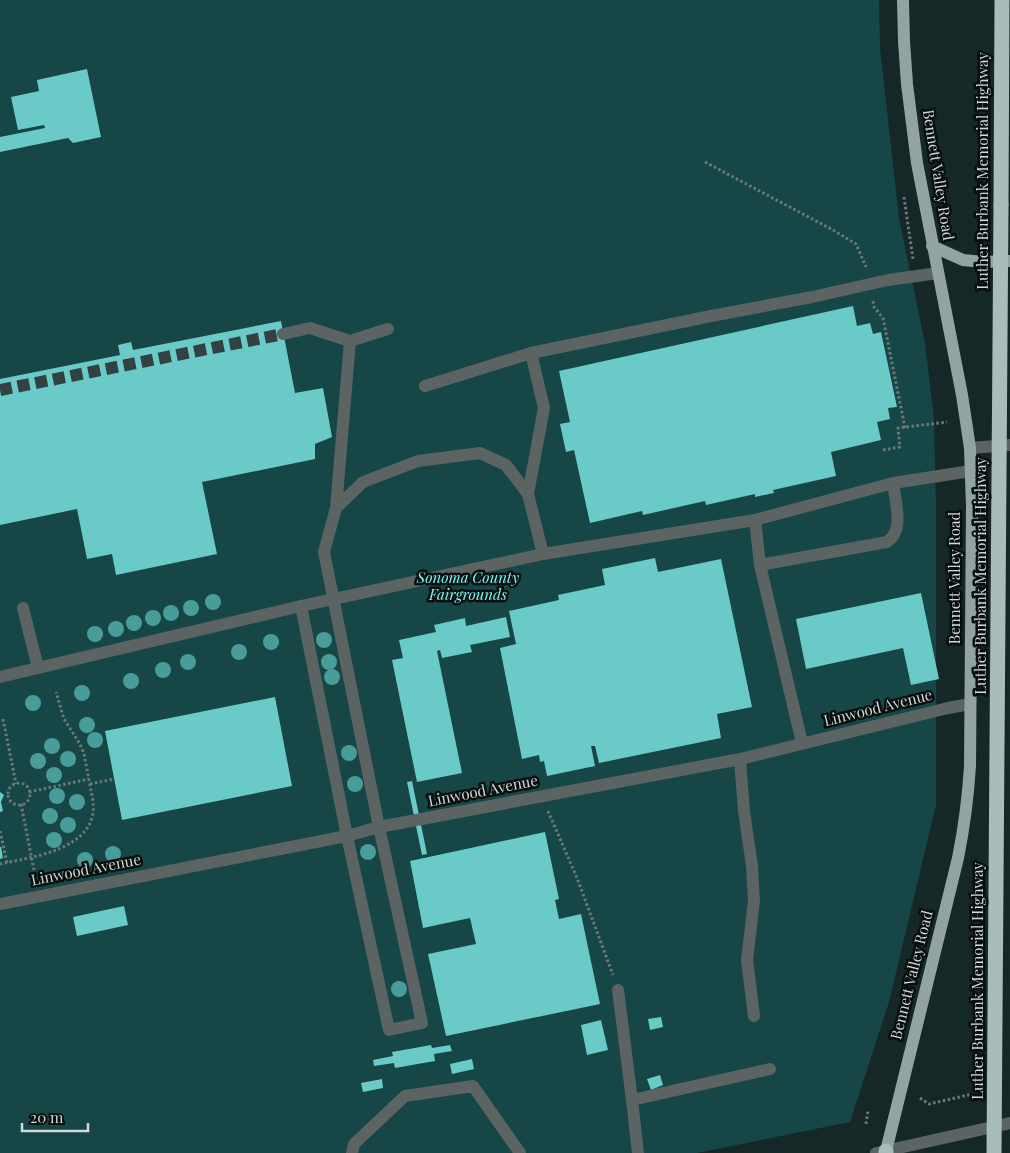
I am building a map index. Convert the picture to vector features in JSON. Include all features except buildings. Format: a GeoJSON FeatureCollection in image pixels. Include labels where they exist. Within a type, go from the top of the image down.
{"type":"FeatureCollection","features":[{"type":"Feature","properties":{"kind":"highway","name":"Luther Burbank Memorial Highway"},"geometry":{"type":"LineString","coordinates":[[994,1153],[1002,0]]}},
{"type":"Feature","properties":{"kind":"main road","name":"Bennett Valley Road"},"geometry":{"type":"LineString","coordinates":[[883,1152],[958,858],[968,797],[970,766],[972,507],[970,448],[962,395],[917,163],[904,41],[903,0]]}},
{"type":"Feature","properties":{"kind":"main road"},"geometry":{"type":"LineString","coordinates":[[932,246],[963,260],[978,262],[1010,261]]}},
{"type":"Feature","properties":{"kind":"street"},"geometry":{"type":"LineString","coordinates":[[425,386],[531,353],[870,284],[938,273]]}},
{"type":"Feature","properties":{"kind":"street"},"geometry":{"type":"LineString","coordinates":[[283,334],[310,328],[350,341],[388,329]]}},
{"type":"Feature","properties":{"kind":"street"},"geometry":{"type":"LineString","coordinates":[[301,606],[347,836],[389,1030],[422,1023],[379,827],[324,552],[336,508],[350,341]]}},
{"type":"Feature","properties":{"kind":"street"},"geometry":{"type":"LineString","coordinates":[[528,494],[544,408],[531,353]]}},
{"type":"Feature","properties":{"kind":"street"},"geometry":{"type":"LineString","coordinates":[[970,448],[1010,446]]}},
{"type":"Feature","properties":{"kind":"street"},"geometry":{"type":"LineString","coordinates":[[336,508],[363,482],[418,461],[480,453],[506,465],[528,494],[543,554]]}},
{"type":"Feature","properties":{"kind":"street"},"geometry":{"type":"LineString","coordinates":[[0,677],[301,606],[543,554],[755,520],[893,483],[971,471]]}},
{"type":"Feature","properties":{"kind":"street"},"geometry":{"type":"LineString","coordinates":[[760,565],[887,542],[892,539],[898,522],[893,483]]}},
{"type":"Feature","properties":{"kind":"street"},"geometry":{"type":"LineString","coordinates":[[755,520],[760,565],[802,743]]}},
{"type":"Feature","properties":{"kind":"street"},"geometry":{"type":"LineString","coordinates":[[23,608],[38,668]]}},
{"type":"Feature","properties":{"kind":"street","name":"Linwood Avenue"},"geometry":{"type":"LineString","coordinates":[[0,904],[347,836],[379,827],[740,760],[802,743],[970,704]]}},
{"type":"Feature","properties":{"kind":"street"},"geometry":{"type":"LineString","coordinates":[[740,760],[744,811],[753,875],[754,901],[747,960],[754,1016]]}},
{"type":"Feature","properties":{"kind":"street"},"geometry":{"type":"LineString","coordinates":[[618,990],[638,1153]]}},
{"type":"Feature","properties":{"kind":"street"},"geometry":{"type":"LineString","coordinates":[[632,1100],[770,1069]]}},
{"type":"Feature","properties":{"kind":"street"},"geometry":{"type":"LineString","coordinates":[[352,1153],[354,1144],[405,1096],[473,1086],[520,1153]]}},
{"type":"Feature","properties":{"kind":"street"},"geometry":{"type":"LineString","coordinates":[[883,1152],[1010,1123]]}},
{"type":"Feature","properties":{"kind":"path"},"geometry":{"type":"LineString","coordinates":[[705,162],[856,244],[866,267]]}},
{"type":"Feature","properties":{"kind":"path"},"geometry":{"type":"LineString","coordinates":[[873,300],[874,307],[883,318],[905,428]]}},
{"type":"Feature","properties":{"kind":"path"},"geometry":{"type":"LineString","coordinates":[[883,450],[900,447],[898,428],[947,422]]}},
{"type":"Feature","properties":{"kind":"path"},"geometry":{"type":"LineString","coordinates":[[0,864],[32,858],[61,849],[75,841],[90,823],[94,809],[84,754],[64,718],[56,692]]}},
{"type":"Feature","properties":{"kind":"path"},"geometry":{"type":"LineString","coordinates":[[3,719],[16,784]]}},
{"type":"Feature","properties":{"kind":"path"},"geometry":{"type":"LineString","coordinates":[[0,733],[6,732]]}},
{"type":"Feature","properties":{"kind":"path"},"geometry":{"type":"LineString","coordinates":[[29,792],[89,779]]}},
{"type":"Feature","properties":{"kind":"path"},"geometry":{"type":"LineString","coordinates":[[90,784],[114,779]]}},
{"type":"Feature","properties":{"kind":"path"},"geometry":{"type":"LineString","coordinates":[[21,783],[28,787],[28,800],[21,804],[12,802],[8,793],[11,786],[16,784],[21,783]]}},
{"type":"Feature","properties":{"kind":"path"},"geometry":{"type":"LineString","coordinates":[[542,797],[577,878],[618,990]]}},
{"type":"Feature","properties":{"kind":"path"},"geometry":{"type":"LineString","coordinates":[[21,804],[34,870]]}},
{"type":"Feature","properties":{"kind":"path"},"geometry":{"type":"LineString","coordinates":[[0,831],[7,863]]}},
{"type":"Feature","properties":{"kind":"path"},"geometry":{"type":"LineString","coordinates":[[920,1098],[929,1104],[983,1092]]}},
{"type":"Feature","properties":{"kind":"path"},"geometry":{"type":"LineString","coordinates":[[866,1124],[868,1111]]}},
{"type":"Feature","properties":{"kind":"green space","name":"Sonoma County Fairgrounds"},"geometry":{"type":"Polygon","coordinates":[[[0,0],[879,0],[880,48],[899,218],[925,343],[934,418],[936,505],[936,805],[889,1002],[850,1122],[697,1153],[0,1153],[0,0]]]}},
{"type":"Feature","properties":{"kind":"tunnel"},"geometry":{"type":"LineString","coordinates":[[0,390],[283,334]]}}]}
